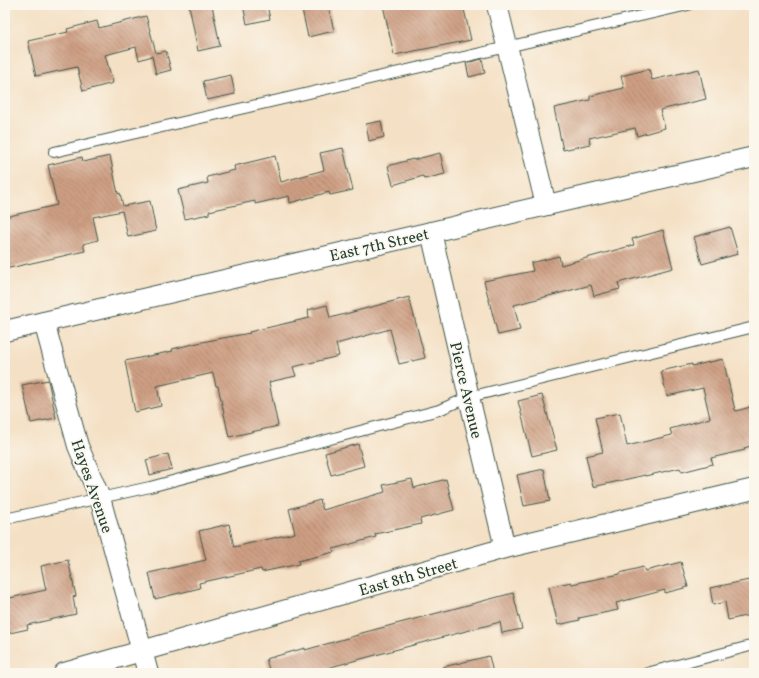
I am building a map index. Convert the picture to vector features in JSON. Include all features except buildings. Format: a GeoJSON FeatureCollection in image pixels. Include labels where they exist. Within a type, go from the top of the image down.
{"type":"FeatureCollection","features":[{"type":"Feature","properties":{"kind":"street"},"geometry":{"type":"LineString","coordinates":[[498,5],[546,206]]}},
{"type":"Feature","properties":{"kind":"street","name":"East 7th Street"},"geometry":{"type":"LineString","coordinates":[[5,331],[754,157]]}},
{"type":"Feature","properties":{"kind":"street","name":"Pierce Avenue"},"geometry":{"type":"LineString","coordinates":[[431,232],[505,548]]}},
{"type":"Feature","properties":{"kind":"street","name":"Hayes Avenue"},"geometry":{"type":"LineString","coordinates":[[44,322],[78,446],[100,498],[148,673]]}},
{"type":"Feature","properties":{"kind":"street","name":"East 8th Street"},"geometry":{"type":"LineString","coordinates":[[64,673],[505,548],[754,489]]}},
{"type":"Feature","properties":{"kind":"lane"},"geometry":{"type":"LineString","coordinates":[[54,152],[688,5]]}},
{"type":"Feature","properties":{"kind":"lane"},"geometry":{"type":"LineString","coordinates":[[5,519],[150,487],[439,410],[469,397],[754,327]]}},
{"type":"Feature","properties":{"kind":"lane"},"geometry":{"type":"LineString","coordinates":[[647,673],[754,645]]}}]}
